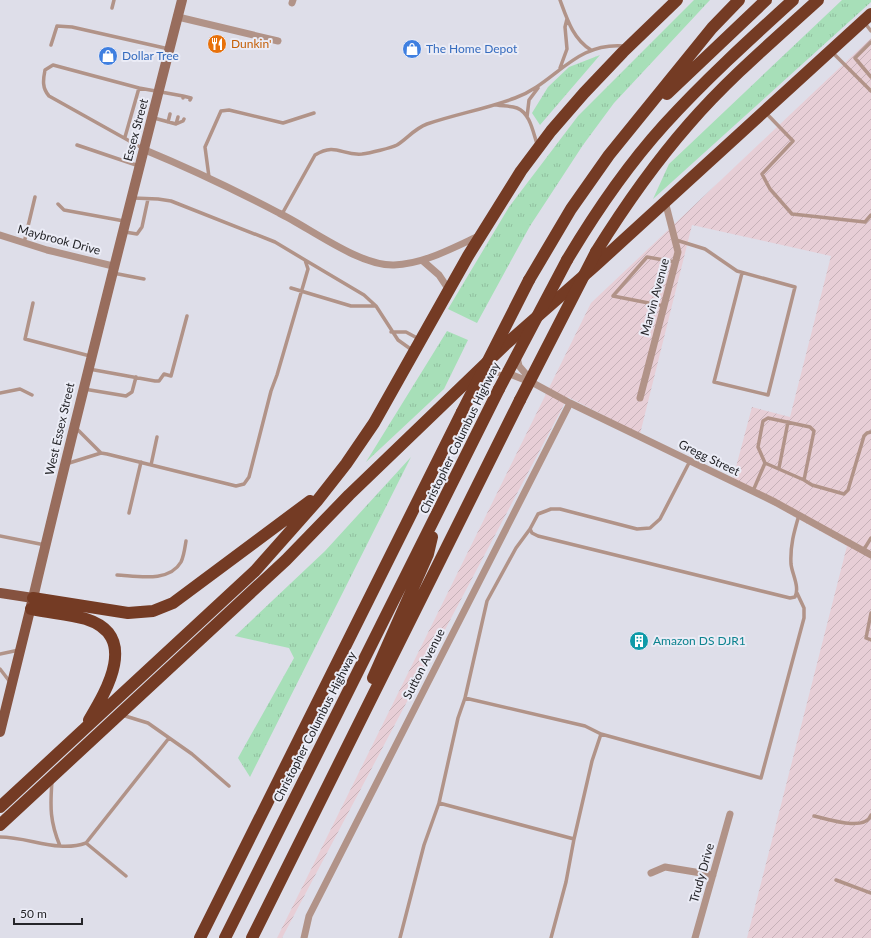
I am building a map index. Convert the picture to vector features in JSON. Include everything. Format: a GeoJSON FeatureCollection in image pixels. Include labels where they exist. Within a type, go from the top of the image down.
{"type":"FeatureCollection","features":[{"type":"Feature","properties":{"kind":"highway"},"geometry":{"type":"LineString","coordinates":[[0,807],[255,571],[327,488],[374,423],[481,235],[539,148],[584,93],[629,46],[677,0]]}},
{"type":"Feature","properties":{"kind":"highway","name":"Christopher Columbus Highway"},"geometry":{"type":"LineString","coordinates":[[200,938],[529,280],[571,209],[628,130],[712,28],[739,0]]}},
{"type":"Feature","properties":{"kind":"highway","name":"Christopher Columbus Highway"},"geometry":{"type":"LineString","coordinates":[[628,130],[766,0]]}},
{"type":"Feature","properties":{"kind":"highway","name":"Christopher Columbus Highway"},"geometry":{"type":"LineString","coordinates":[[226,938],[499,389],[567,260],[602,204],[664,126],[709,78],[793,0]]}},
{"type":"Feature","properties":{"kind":"highway"},"geometry":{"type":"LineString","coordinates":[[252,938],[349,741],[596,252],[648,174],[690,123],[736,76],[818,0]]}},
{"type":"Feature","properties":{"kind":"highway"},"geometry":{"type":"LineString","coordinates":[[0,826],[286,560],[349,495],[466,382],[867,17]]}},
{"type":"Feature","properties":{"kind":"highway"},"geometry":{"type":"LineString","coordinates":[[32,604],[128,613],[153,611],[173,603],[327,488]]}},
{"type":"Feature","properties":{"kind":"highway"},"geometry":{"type":"LineString","coordinates":[[349,741],[371,682],[428,554],[435,520]]}},
{"type":"Feature","properties":{"kind":"highway"},"geometry":{"type":"LineString","coordinates":[[32,604],[87,620],[103,629],[112,637],[115,654],[114,670],[106,692],[81,732]]}},
{"type":"Feature","properties":{"kind":"main road","name":"Essex Street"},"geometry":{"type":"LineString","coordinates":[[112,269],[145,150],[182,0]]}},
{"type":"Feature","properties":{"kind":"main road","name":"West Essex Street"},"geometry":{"type":"LineString","coordinates":[[32,604],[112,269]]}},
{"type":"Feature","properties":{"kind":"main road"},"geometry":{"type":"LineString","coordinates":[[0,593],[32,604],[1,729]]}},
{"type":"Feature","properties":{"kind":"street"},"geometry":{"type":"LineString","coordinates":[[178,17],[278,41]]}},
{"type":"Feature","properties":{"kind":"street"},"geometry":{"type":"LineString","coordinates":[[145,150],[209,177],[282,214],[342,248],[377,264],[393,265],[423,261],[481,235]]}},
{"type":"Feature","properties":{"kind":"street","name":"Marvin Avenue"},"geometry":{"type":"LineString","coordinates":[[640,398],[678,252],[665,202]]}},
{"type":"Feature","properties":{"kind":"street","name":"Maybrook Drive"},"geometry":{"type":"LineString","coordinates":[[0,235],[112,269]]}},
{"type":"Feature","properties":{"kind":"street"},"geometry":{"type":"LineString","coordinates":[[423,261],[439,276],[449,290]]}},
{"type":"Feature","properties":{"kind":"street","name":"Gregg Street"},"geometry":{"type":"LineString","coordinates":[[519,333],[516,349],[519,366],[535,384]]}},
{"type":"Feature","properties":{"kind":"street","name":"Gregg Street"},"geometry":{"type":"LineString","coordinates":[[466,382],[489,373],[505,372],[535,384],[570,403],[753,491],[871,555]]}},
{"type":"Feature","properties":{"kind":"street","name":"Sutton Avenue"},"geometry":{"type":"LineString","coordinates":[[304,938],[309,916],[570,403]]}},
{"type":"Feature","properties":{"kind":"street","name":"Trudy Drive"},"geometry":{"type":"LineString","coordinates":[[695,938],[730,814]]}},
{"type":"Feature","properties":{"kind":"street"},"geometry":{"type":"LineString","coordinates":[[651,873],[665,867],[713,875]]}},
{"type":"Feature","properties":{"kind":"lane"},"geometry":{"type":"LineString","coordinates":[[112,8],[114,0]]}},
{"type":"Feature","properties":{"kind":"lane"},"geometry":{"type":"LineString","coordinates":[[560,0],[576,37],[591,50]]}},
{"type":"Feature","properties":{"kind":"lane"},"geometry":{"type":"LineString","coordinates":[[867,17],[871,31]]}},
{"type":"Feature","properties":{"kind":"lane"},"geometry":{"type":"LineString","coordinates":[[559,69],[567,49],[565,27],[567,19]]}},
{"type":"Feature","properties":{"kind":"lane"},"geometry":{"type":"LineString","coordinates":[[51,45],[57,26],[72,27],[170,50]]}},
{"type":"Feature","properties":{"kind":"lane"},"geometry":{"type":"LineString","coordinates":[[871,42],[855,58],[871,77]]}},
{"type":"Feature","properties":{"kind":"lane"},"geometry":{"type":"LineString","coordinates":[[282,214],[315,155],[321,151],[329,148],[361,154],[397,145],[412,131],[426,125],[496,105],[520,96],[539,86],[566,63],[591,50],[604,46],[629,46]]}},
{"type":"Feature","properties":{"kind":"lane"},"geometry":{"type":"LineString","coordinates":[[830,51],[871,91]]}},
{"type":"Feature","properties":{"kind":"lane"},"geometry":{"type":"LineString","coordinates":[[145,150],[125,137],[49,96],[44,91],[43,84],[45,70],[53,65],[139,88],[191,98],[190,100]]}},
{"type":"Feature","properties":{"kind":"lane"},"geometry":{"type":"LineString","coordinates":[[527,118],[529,100],[539,86]]}},
{"type":"Feature","properties":{"kind":"lane"},"geometry":{"type":"LineString","coordinates":[[125,137],[139,88]]}},
{"type":"Feature","properties":{"kind":"lane"},"geometry":{"type":"LineString","coordinates":[[496,105],[517,108],[527,118],[539,148]]}},
{"type":"Feature","properties":{"kind":"lane"},"geometry":{"type":"LineString","coordinates":[[209,177],[206,147],[221,111],[229,110],[283,123],[314,113]]}},
{"type":"Feature","properties":{"kind":"lane"},"geometry":{"type":"LineString","coordinates":[[764,111],[793,141],[762,174],[770,189],[792,214],[865,222],[871,215]]}},
{"type":"Feature","properties":{"kind":"lane"},"geometry":{"type":"LineString","coordinates":[[168,122],[170,114]]}},
{"type":"Feature","properties":{"kind":"lane"},"geometry":{"type":"LineString","coordinates":[[153,117],[176,124],[184,121],[184,119]]}},
{"type":"Feature","properties":{"kind":"lane"},"geometry":{"type":"LineString","coordinates":[[176,124],[178,117]]}},
{"type":"Feature","properties":{"kind":"lane"},"geometry":{"type":"LineString","coordinates":[[77,145],[140,166]]}},
{"type":"Feature","properties":{"kind":"lane"},"geometry":{"type":"LineString","coordinates":[[24,243],[35,197]]}},
{"type":"Feature","properties":{"kind":"lane"},"geometry":{"type":"LineString","coordinates":[[132,198],[158,199],[171,202],[275,242],[364,296],[376,306],[388,322],[392,332],[398,340],[414,352]]}},
{"type":"Feature","properties":{"kind":"lane"},"geometry":{"type":"LineString","coordinates":[[122,232],[137,234],[142,227],[148,199]]}},
{"type":"Feature","properties":{"kind":"lane"},"geometry":{"type":"LineString","coordinates":[[58,204],[64,210],[126,221]]}},
{"type":"Feature","properties":{"kind":"lane"},"geometry":{"type":"LineString","coordinates":[[676,240],[705,249],[736,271],[742,272],[795,287],[768,395],[714,382],[742,272]]}},
{"type":"Feature","properties":{"kind":"lane"},"geometry":{"type":"LineString","coordinates":[[664,306],[613,296],[647,257],[676,263]]}},
{"type":"Feature","properties":{"kind":"lane"},"geometry":{"type":"LineString","coordinates":[[65,465],[101,453],[236,486],[244,484],[249,477],[254,461],[271,391],[277,377],[308,269],[305,260]]}},
{"type":"Feature","properties":{"kind":"lane"},"geometry":{"type":"LineString","coordinates":[[112,269],[144,279]]}},
{"type":"Feature","properties":{"kind":"lane"},"geometry":{"type":"LineString","coordinates":[[291,288],[351,306],[376,306]]}},
{"type":"Feature","properties":{"kind":"lane"},"geometry":{"type":"LineString","coordinates":[[33,303],[25,339],[91,356]]}},
{"type":"Feature","properties":{"kind":"lane"},"geometry":{"type":"LineString","coordinates":[[88,368],[159,381],[164,374],[171,376],[187,316]]}},
{"type":"Feature","properties":{"kind":"lane"},"geometry":{"type":"LineString","coordinates":[[392,332],[406,332],[421,340]]}},
{"type":"Feature","properties":{"kind":"lane"},"geometry":{"type":"LineString","coordinates":[[83,388],[126,396],[132,392],[136,377]]}},
{"type":"Feature","properties":{"kind":"lane"},"geometry":{"type":"LineString","coordinates":[[0,393],[20,389],[32,394]]}},
{"type":"Feature","properties":{"kind":"lane"},"geometry":{"type":"LineString","coordinates":[[804,480],[814,431],[810,427],[768,418],[763,421],[758,447],[765,463],[779,468],[812,485],[844,494],[846,493],[864,436],[871,432]]}},
{"type":"Feature","properties":{"kind":"lane"},"geometry":{"type":"LineString","coordinates":[[779,468],[788,422]]}},
{"type":"Feature","properties":{"kind":"lane"},"geometry":{"type":"LineString","coordinates":[[74,425],[101,453]]}},
{"type":"Feature","properties":{"kind":"lane"},"geometry":{"type":"LineString","coordinates":[[151,465],[157,437]]}},
{"type":"Feature","properties":{"kind":"lane"},"geometry":{"type":"LineString","coordinates":[[400,938],[424,845],[439,803],[487,601],[516,548],[538,514],[551,509],[560,509],[637,529],[650,528],[660,519],[690,461]]}},
{"type":"Feature","properties":{"kind":"lane"},"geometry":{"type":"LineString","coordinates":[[129,513],[141,462]]}},
{"type":"Feature","properties":{"kind":"lane"},"geometry":{"type":"LineString","coordinates":[[753,491],[765,463]]}},
{"type":"Feature","properties":{"kind":"lane"},"geometry":{"type":"LineString","coordinates":[[465,698],[585,726],[600,734],[762,778],[804,618],[804,608],[797,593],[790,546],[799,515]]}},
{"type":"Feature","properties":{"kind":"lane"},"geometry":{"type":"LineString","coordinates":[[530,528],[532,533],[538,536],[790,598],[795,597],[797,593]]}},
{"type":"Feature","properties":{"kind":"lane"},"geometry":{"type":"LineString","coordinates":[[0,536],[46,545]]}},
{"type":"Feature","properties":{"kind":"lane"},"geometry":{"type":"LineString","coordinates":[[863,551],[871,538]]}},
{"type":"Feature","properties":{"kind":"lane"},"geometry":{"type":"LineString","coordinates":[[117,575],[146,577],[162,576],[173,570],[181,562],[186,541]]}},
{"type":"Feature","properties":{"kind":"lane"},"geometry":{"type":"LineString","coordinates":[[871,613],[866,638],[871,640]]}},
{"type":"Feature","properties":{"kind":"lane"},"geometry":{"type":"LineString","coordinates":[[0,654],[22,649]]}},
{"type":"Feature","properties":{"kind":"lane"},"geometry":{"type":"LineString","coordinates":[[0,668],[9,679],[12,686]]}},
{"type":"Feature","properties":{"kind":"lane"},"geometry":{"type":"LineString","coordinates":[[0,714],[1,729]]}},
{"type":"Feature","properties":{"kind":"lane"},"geometry":{"type":"LineString","coordinates":[[119,714],[148,723],[192,754],[229,786]]}},
{"type":"Feature","properties":{"kind":"lane"},"geometry":{"type":"LineString","coordinates":[[550,938],[566,882],[574,839],[592,761],[600,734]]}},
{"type":"Feature","properties":{"kind":"lane"},"geometry":{"type":"LineString","coordinates":[[0,837],[17,837],[60,846],[77,846],[86,843],[169,738]]}},
{"type":"Feature","properties":{"kind":"lane"},"geometry":{"type":"LineString","coordinates":[[52,777],[50,808],[52,828],[60,846]]}},
{"type":"Feature","properties":{"kind":"lane"},"geometry":{"type":"LineString","coordinates":[[439,803],[574,839]]}},
{"type":"Feature","properties":{"kind":"lane"},"geometry":{"type":"LineString","coordinates":[[814,816],[847,823],[858,823],[865,822],[871,815]]}},
{"type":"Feature","properties":{"kind":"lane"},"geometry":{"type":"LineString","coordinates":[[86,843],[126,876]]}},
{"type":"Feature","properties":{"kind":"lane"},"geometry":{"type":"LineString","coordinates":[[836,880],[871,893]]}},
{"type":"Feature","properties":{"kind":"shaded area"},"geometry":{"type":"Polygon","coordinates":[[[871,38],[871,938],[747,938],[847,546],[732,482],[752,407],[790,417],[831,256],[692,225],[640,434],[568,397],[282,938],[277,938],[591,303],[871,38]]]}},
{"type":"Feature","properties":{"kind":"green space"},"geometry":{"type":"Polygon","coordinates":[[[694,0],[710,0],[614,103],[583,145],[530,226],[477,323],[448,309],[509,207],[578,116],[694,0]]]}},
{"type":"Feature","properties":{"kind":"green space"},"geometry":{"type":"Polygon","coordinates":[[[842,0],[871,0],[871,2],[653,199],[669,164],[842,0]]]}},
{"type":"Feature","properties":{"kind":"green space"},"geometry":{"type":"Polygon","coordinates":[[[600,55],[540,125],[532,113],[548,87],[569,67],[600,55]]]}},
{"type":"Feature","properties":{"kind":"green space"},"geometry":{"type":"Polygon","coordinates":[[[447,331],[468,340],[444,389],[366,462],[447,331]]]}},
{"type":"Feature","properties":{"kind":"green space"},"geometry":{"type":"Polygon","coordinates":[[[411,457],[250,777],[238,758],[294,658],[289,648],[235,636],[325,551],[411,457]]]}},
{"type":"Feature","properties":{"kind":"place","name":"Dunkin'"},"geometry":{"type":"Point","coordinates":[217,44]}},
{"type":"Feature","properties":{"kind":"place","name":"The Home Depot"},"geometry":{"type":"Point","coordinates":[412,49]}},
{"type":"Feature","properties":{"kind":"place","name":"Dollar Tree"},"geometry":{"type":"Point","coordinates":[108,56]}},
{"type":"Feature","properties":{"kind":"place","name":"Amazon DS DJR1"},"geometry":{"type":"Point","coordinates":[639,641]}}]}
